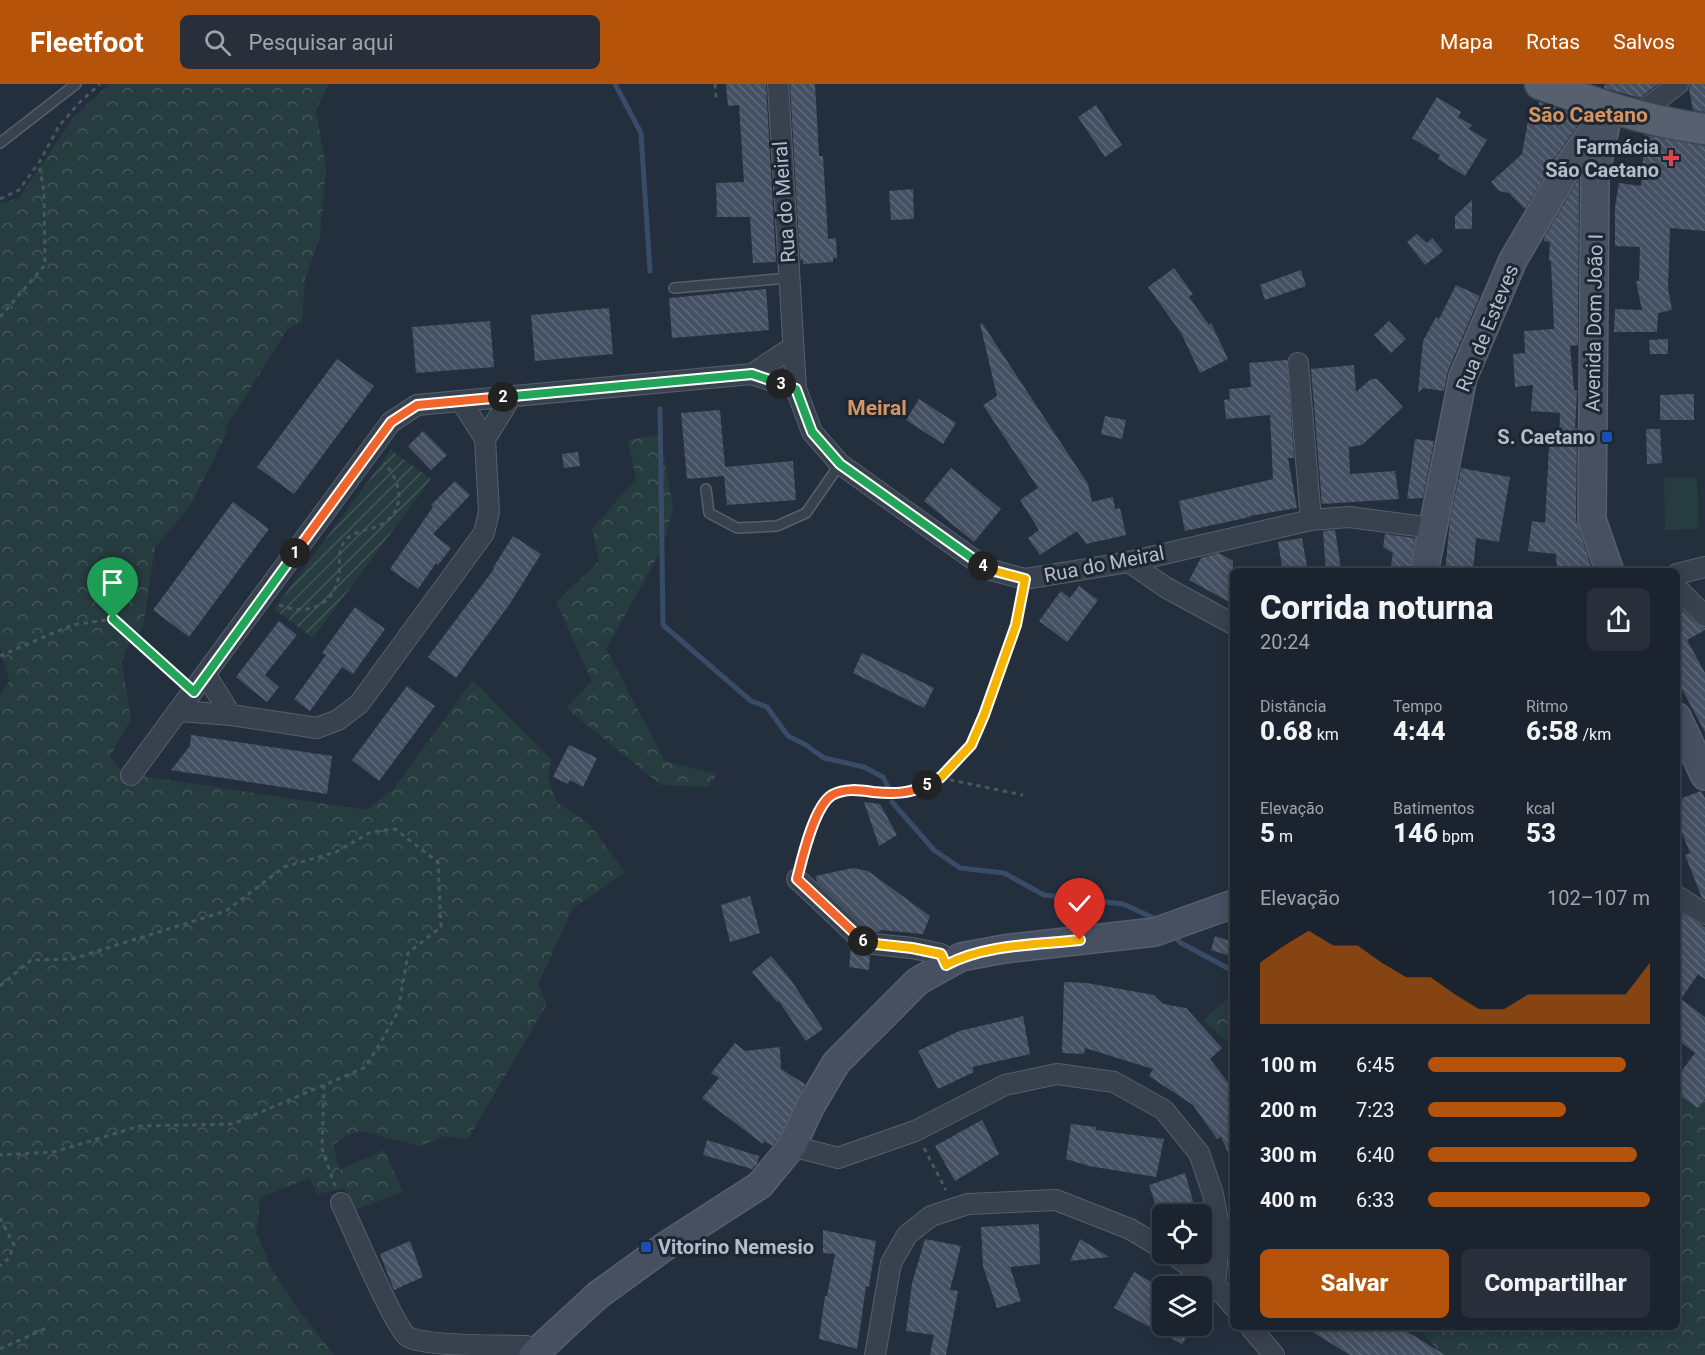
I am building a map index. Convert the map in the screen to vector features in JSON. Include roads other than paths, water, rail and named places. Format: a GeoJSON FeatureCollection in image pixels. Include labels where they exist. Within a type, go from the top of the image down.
{"type":"FeatureCollection","features":[{"type":"Feature","properties":{"kind":"main road"},"geometry":{"type":"LineString","coordinates":[[1540,84],[1623,112],[1705,129]]}},
{"type":"Feature","properties":{"kind":"street","name":"Rua do Meiral"},"geometry":{"type":"LineString","coordinates":[[778,84],[796,389],[812,432],[840,464],[987,569],[1025,579],[1129,562],[1311,520],[1349,517],[1433,528]]}},
{"type":"Feature","properties":{"kind":"street"},"geometry":{"type":"LineString","coordinates":[[1623,112],[1678,84]]}},
{"type":"Feature","properties":{"kind":"street","name":"Rua de Esteves"},"geometry":{"type":"LineString","coordinates":[[1425,568],[1463,377],[1514,260],[1566,168],[1623,112]]}},
{"type":"Feature","properties":{"kind":"street","name":"Avenida Dom João I"},"geometry":{"type":"LineString","coordinates":[[1609,568],[1592,520],[1595,176],[1623,112]]}},
{"type":"Feature","properties":{"kind":"street"},"geometry":{"type":"LineString","coordinates":[[752,374],[793,347]]}},
{"type":"Feature","properties":{"kind":"street"},"geometry":{"type":"LineString","coordinates":[[1298,363],[1311,520]]}},
{"type":"Feature","properties":{"kind":"street"},"geometry":{"type":"LineString","coordinates":[[131,775],[391,422],[417,405],[752,374],[796,389]]}},
{"type":"Feature","properties":{"kind":"street"},"geometry":{"type":"LineString","coordinates":[[485,439],[510,397]]}},
{"type":"Feature","properties":{"kind":"street"},"geometry":{"type":"LineString","coordinates":[[180,711],[231,715],[317,728],[338,720],[359,704],[484,533],[489,512],[485,439],[461,401]]}},
{"type":"Feature","properties":{"kind":"street"},"geometry":{"type":"LineString","coordinates":[[1129,562],[1165,587],[1230,622]]}},
{"type":"Feature","properties":{"kind":"street"},"geometry":{"type":"LineString","coordinates":[[1680,573],[1705,567]]}},
{"type":"Feature","properties":{"kind":"street"},"geometry":{"type":"LineString","coordinates":[[1680,591],[1705,616]]}},
{"type":"Feature","properties":{"kind":"street"},"geometry":{"type":"LineString","coordinates":[[206,675],[231,715]]}},
{"type":"Feature","properties":{"kind":"street"},"geometry":{"type":"LineString","coordinates":[[1680,723],[1705,776]]}},
{"type":"Feature","properties":{"kind":"street"},"geometry":{"type":"LineString","coordinates":[[797,879],[866,943],[941,954],[946,965]]}},
{"type":"Feature","properties":{"kind":"street"},"geometry":{"type":"LineString","coordinates":[[1680,898],[1705,914]]}},
{"type":"Feature","properties":{"kind":"street"},"geometry":{"type":"LineString","coordinates":[[341,1203],[394,1319],[407,1336],[425,1342],[526,1346],[533,1354],[607,1288],[667,1245],[760,1185],[792,1146],[810,1107],[836,1063],[918,981],[961,957],[1004,949],[1155,932],[1230,905]]}},
{"type":"Feature","properties":{"kind":"street"},"geometry":{"type":"LineString","coordinates":[[792,1146],[838,1158],[915,1131],[1005,1085],[1057,1074],[1114,1082],[1164,1110],[1199,1153],[1213,1194],[1220,1233],[1215,1285]]}},
{"type":"Feature","properties":{"kind":"street"},"geometry":{"type":"LineString","coordinates":[[875,1355],[891,1263],[907,1235],[931,1216],[968,1204],[1056,1200],[1130,1229],[1152,1242]]}},
{"type":"Feature","properties":{"kind":"street"},"geometry":{"type":"LineString","coordinates":[[1187,1264],[1215,1285],[1230,1302]]}},
{"type":"Feature","properties":{"kind":"street"},"geometry":{"type":"LineString","coordinates":[[1253,1330],[1274,1355]]}},
{"type":"Feature","properties":{"kind":"lane"},"geometry":{"type":"LineString","coordinates":[[0,143],[76,84]]}},
{"type":"Feature","properties":{"kind":"lane"},"geometry":{"type":"LineString","coordinates":[[674,288],[789,278]]}},
{"type":"Feature","properties":{"kind":"lane"},"geometry":{"type":"LineString","coordinates":[[706,489],[709,513],[737,528],[777,526],[806,513],[840,464]]}},
{"type":"Feature","properties":{"kind":"waterway"},"geometry":{"type":"LineString","coordinates":[[615,84],[641,133],[650,271]]}},
{"type":"Feature","properties":{"kind":"waterway"},"geometry":{"type":"LineString","coordinates":[[660,409],[663,625],[751,701],[767,707],[788,736],[824,758],[864,767],[883,777],[888,787]]}},
{"type":"Feature","properties":{"kind":"waterway"},"geometry":{"type":"LineString","coordinates":[[892,802],[934,850],[960,868],[1004,873],[1044,895],[1123,904],[1158,920]]}},
{"type":"Feature","properties":{"kind":"waterway"},"geometry":{"type":"LineString","coordinates":[[1174,936],[1181,943],[1230,969]]}},
{"type":"Feature","properties":{"kind":"place","name":"Farmácia São Caetano"},"geometry":{"type":"Point","coordinates":[1671,158]}},
{"type":"Feature","properties":{"kind":"place","name":"S. Caetano"},"geometry":{"type":"Point","coordinates":[1607,437]}},
{"type":"Feature","properties":{"kind":"place","name":"Vitorino Nemesio"},"geometry":{"type":"Point","coordinates":[646,1247]}},
{"type":"Feature","properties":{"kind":"district","name":"São Caetano"},"geometry":{"type":"Point","coordinates":[1588,115]}},
{"type":"Feature","properties":{"kind":"district","name":"Meiral"},"geometry":{"type":"Point","coordinates":[877,408]}}]}
